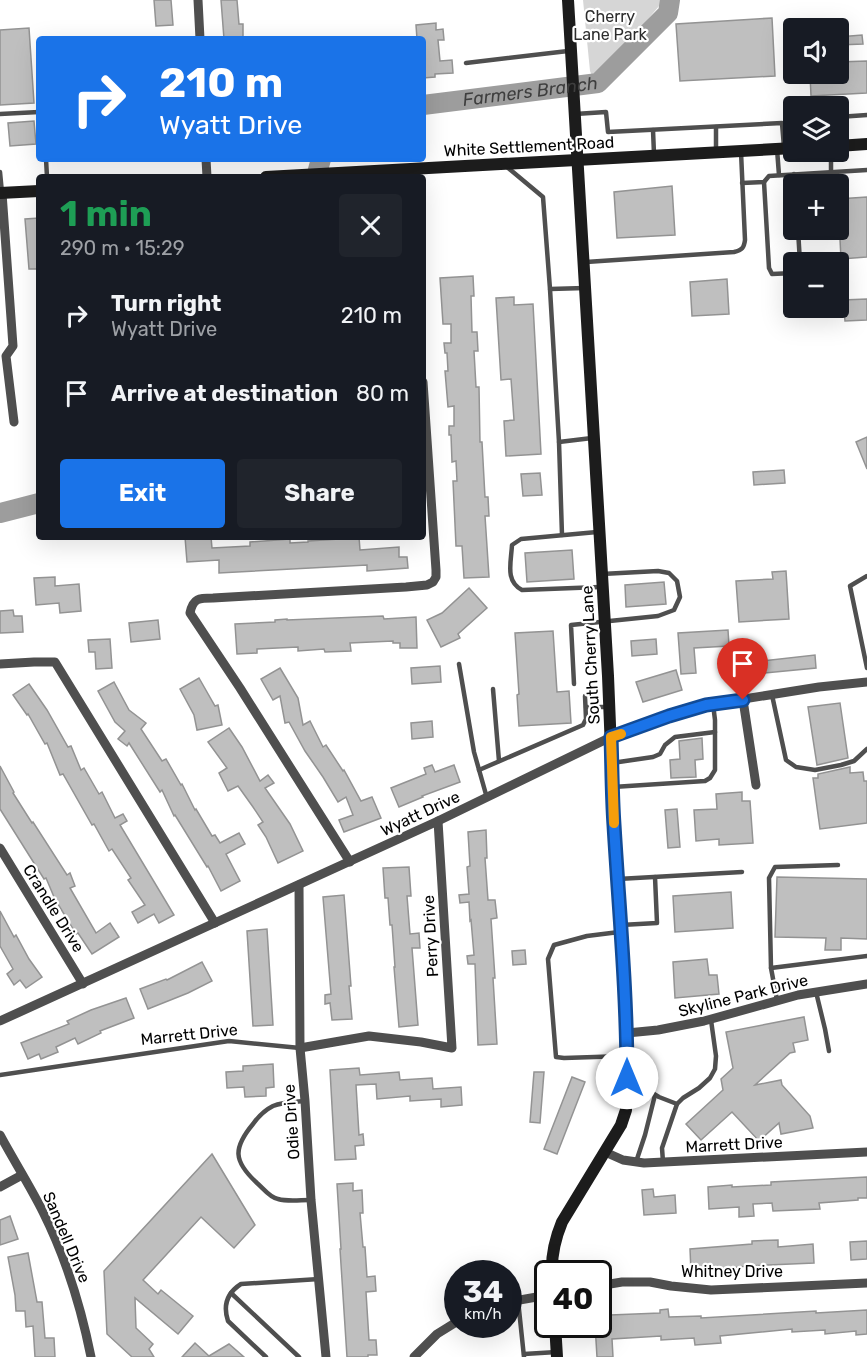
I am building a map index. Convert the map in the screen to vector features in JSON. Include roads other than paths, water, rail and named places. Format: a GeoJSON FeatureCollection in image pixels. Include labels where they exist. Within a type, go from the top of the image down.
{"type":"FeatureCollection","features":[{"type":"Feature","properties":{"kind":"street"},"geometry":{"type":"LineString","coordinates":[[198,0],[200,36]]}},
{"type":"Feature","properties":{"kind":"street","name":"South Cherry Lane"},"geometry":{"type":"LineString","coordinates":[[553,1260],[553,1250],[562,1222],[621,1125],[626,1110],[627,1078],[627,1032],[610,706],[568,0]]}},
{"type":"Feature","properties":{"kind":"street"},"geometry":{"type":"LineString","coordinates":[[849,145],[867,144]]}},
{"type":"Feature","properties":{"kind":"street","name":"White Settlement Road"},"geometry":{"type":"LineString","coordinates":[[319,174],[409,173],[502,164],[783,148]]}},
{"type":"Feature","properties":{"kind":"street"},"geometry":{"type":"LineString","coordinates":[[15,422],[3,357],[13,346],[1,193],[36,191]]}},
{"type":"Feature","properties":{"kind":"street"},"geometry":{"type":"LineString","coordinates":[[350,862],[190,613],[194,602],[199,598],[427,585],[433,582],[436,570],[426,425]]}},
{"type":"Feature","properties":{"kind":"street"},"geometry":{"type":"LineString","coordinates":[[0,664],[55,662],[215,923]]}},
{"type":"Feature","properties":{"kind":"street","name":"Wyatt Drive"},"geometry":{"type":"LineString","coordinates":[[0,1021],[350,862],[611,737],[669,716],[713,704],[819,687],[867,682]]}},
{"type":"Feature","properties":{"kind":"street"},"geometry":{"type":"LineString","coordinates":[[743,700],[756,785]]}},
{"type":"Feature","properties":{"kind":"street","name":"Perry Drive"},"geometry":{"type":"LineString","coordinates":[[438,821],[452,1048]]}},
{"type":"Feature","properties":{"kind":"street","name":"Crandle Drive"},"geometry":{"type":"LineString","coordinates":[[0,848],[83,984]]}},
{"type":"Feature","properties":{"kind":"street","name":"Odie Drive"},"geometry":{"type":"LineString","coordinates":[[299,885],[300,1048],[326,1357]]}},
{"type":"Feature","properties":{"kind":"street","name":"Skyline Park Drive"},"geometry":{"type":"LineString","coordinates":[[627,1032],[658,1030],[711,1020],[798,995],[867,984]]}},
{"type":"Feature","properties":{"kind":"street","name":"Marrett Drive"},"geometry":{"type":"LineString","coordinates":[[300,1048],[369,1036],[452,1048]]}},
{"type":"Feature","properties":{"kind":"street","name":"Sandell Drive"},"geometry":{"type":"LineString","coordinates":[[0,1135],[44,1213],[70,1276],[92,1357]]}},
{"type":"Feature","properties":{"kind":"street","name":"Marrett Drive"},"geometry":{"type":"LineString","coordinates":[[604,1152],[622,1160],[636,1162],[867,1152]]}},
{"type":"Feature","properties":{"kind":"street"},"geometry":{"type":"LineString","coordinates":[[0,1187],[22,1175]]}},
{"type":"Feature","properties":{"kind":"street","name":"Whitney Drive"},"geometry":{"type":"LineString","coordinates":[[612,1284],[650,1282],[711,1290],[867,1282]]}},
{"type":"Feature","properties":{"kind":"street"},"geometry":{"type":"LineString","coordinates":[[414,1357],[436,1334],[444,1329]]}},
{"type":"Feature","properties":{"kind":"street"},"geometry":{"type":"LineString","coordinates":[[556,1338],[557,1355]]}},
{"type":"Feature","properties":{"kind":"lane"},"geometry":{"type":"LineString","coordinates":[[466,63],[571,51]]}},
{"type":"Feature","properties":{"kind":"lane"},"geometry":{"type":"LineString","coordinates":[[575,110],[606,112],[608,132],[782,123],[783,131]]}},
{"type":"Feature","properties":{"kind":"lane"},"geometry":{"type":"LineString","coordinates":[[0,114],[36,112]]}},
{"type":"Feature","properties":{"kind":"lane"},"geometry":{"type":"LineString","coordinates":[[849,116],[867,115]]}},
{"type":"Feature","properties":{"kind":"lane"},"geometry":{"type":"LineString","coordinates":[[716,127],[716,152]]}},
{"type":"Feature","properties":{"kind":"lane"},"geometry":{"type":"LineString","coordinates":[[653,130],[654,155]]}},
{"type":"Feature","properties":{"kind":"lane"},"geometry":{"type":"LineString","coordinates":[[583,262],[741,250],[746,240],[741,151]]}},
{"type":"Feature","properties":{"kind":"lane"},"geometry":{"type":"LineString","coordinates":[[778,175],[783,156]]}},
{"type":"Feature","properties":{"kind":"lane"},"geometry":{"type":"LineString","coordinates":[[831,162],[831,172]]}},
{"type":"Feature","properties":{"kind":"lane"},"geometry":{"type":"LineString","coordinates":[[502,164],[543,197],[559,442],[562,535]]}},
{"type":"Feature","properties":{"kind":"lane"},"geometry":{"type":"LineString","coordinates":[[794,174],[867,170]]}},
{"type":"Feature","properties":{"kind":"lane"},"geometry":{"type":"LineString","coordinates":[[0,172],[1,193]]}},
{"type":"Feature","properties":{"kind":"lane"},"geometry":{"type":"LineString","coordinates":[[783,175],[769,176],[764,182],[769,268],[772,274],[783,274]]}},
{"type":"Feature","properties":{"kind":"lane"},"geometry":{"type":"LineString","coordinates":[[742,183],[764,182]]}},
{"type":"Feature","properties":{"kind":"lane"},"geometry":{"type":"LineString","coordinates":[[550,289],[585,288]]}},
{"type":"Feature","properties":{"kind":"lane"},"geometry":{"type":"LineString","coordinates":[[559,442],[594,438]]}},
{"type":"Feature","properties":{"kind":"lane"},"geometry":{"type":"LineString","coordinates":[[599,532],[520,539],[512,546],[510,579],[522,590],[603,587]]}},
{"type":"Feature","properties":{"kind":"lane"},"geometry":{"type":"LineString","coordinates":[[574,684],[571,625],[658,616],[674,610],[680,597],[677,580],[669,573],[658,571],[602,574]]}},
{"type":"Feature","properties":{"kind":"lane"},"geometry":{"type":"LineString","coordinates":[[867,576],[850,586],[867,668]]}},
{"type":"Feature","properties":{"kind":"lane"},"geometry":{"type":"LineString","coordinates":[[459,664],[470,730],[487,798]]}},
{"type":"Feature","properties":{"kind":"lane"},"geometry":{"type":"LineString","coordinates":[[493,689],[499,761]]}},
{"type":"Feature","properties":{"kind":"lane"},"geometry":{"type":"LineString","coordinates":[[772,695],[786,760],[796,767],[815,770],[841,765],[854,761],[867,749]]}},
{"type":"Feature","properties":{"kind":"lane"},"geometry":{"type":"LineString","coordinates":[[479,770],[580,727],[585,722],[585,696]]}},
{"type":"Feature","properties":{"kind":"lane"},"geometry":{"type":"LineString","coordinates":[[613,786],[705,781],[710,778],[715,770],[713,704]]}},
{"type":"Feature","properties":{"kind":"lane"},"geometry":{"type":"LineString","coordinates":[[586,707],[610,706]]}},
{"type":"Feature","properties":{"kind":"lane"},"geometry":{"type":"LineString","coordinates":[[612,763],[660,754],[665,745],[675,737],[715,732]]}},
{"type":"Feature","properties":{"kind":"lane"},"geometry":{"type":"LineString","coordinates":[[778,1002],[771,968],[769,879],[775,867],[838,865]]}},
{"type":"Feature","properties":{"kind":"lane"},"geometry":{"type":"LineString","coordinates":[[618,879],[742,872]]}},
{"type":"Feature","properties":{"kind":"lane"},"geometry":{"type":"LineString","coordinates":[[627,1056],[556,1057],[548,960],[554,945],[587,936],[657,923],[655,877]]}},
{"type":"Feature","properties":{"kind":"lane"},"geometry":{"type":"LineString","coordinates":[[771,968],[867,956]]}},
{"type":"Feature","properties":{"kind":"lane"},"geometry":{"type":"LineString","coordinates":[[816,992],[829,1051]]}},
{"type":"Feature","properties":{"kind":"lane"},"geometry":{"type":"LineString","coordinates":[[663,1162],[662,1148],[677,1104],[710,1078],[715,1069],[716,1056],[711,1020]]}},
{"type":"Feature","properties":{"kind":"lane","name":"Marrett Drive"},"geometry":{"type":"LineString","coordinates":[[0,1075],[229,1041],[300,1048]]}},
{"type":"Feature","properties":{"kind":"lane"},"geometry":{"type":"LineString","coordinates":[[627,1078],[655,1095],[677,1104]]}},
{"type":"Feature","properties":{"kind":"lane"},"geometry":{"type":"LineString","coordinates":[[636,1162],[655,1095]]}},
{"type":"Feature","properties":{"kind":"lane"},"geometry":{"type":"LineString","coordinates":[[305,1101],[273,1106],[260,1115],[242,1137],[238,1156],[250,1177],[275,1199],[311,1200]]}},
{"type":"Feature","properties":{"kind":"lane"},"geometry":{"type":"LineString","coordinates":[[266,1357],[228,1321],[225,1306],[231,1293],[240,1284],[319,1279]]}},
{"type":"Feature","properties":{"kind":"lane"},"geometry":{"type":"LineString","coordinates":[[231,1293],[298,1357]]}},
{"type":"Feature","properties":{"kind":"lane"},"geometry":{"type":"LineString","coordinates":[[521,1338],[524,1355],[557,1355]]}},
{"type":"Feature","properties":{"kind":"waterway","name":"Farmers Branch"},"geometry":{"type":"LineString","coordinates":[[426,105],[598,83],[668,13],[670,0]]}},
{"type":"Feature","properties":{"kind":"waterway","name":"Farmers Branch"},"geometry":{"type":"LineString","coordinates":[[317,174],[320,162]]}},
{"type":"Feature","properties":{"kind":"waterway","name":"Farmers Branch"},"geometry":{"type":"LineString","coordinates":[[0,513],[36,504]]}},
{"type":"Feature","properties":{"kind":"park label","name":"Cherry Lane Park"},"geometry":{"type":"Point","coordinates":[610,25]}}]}
